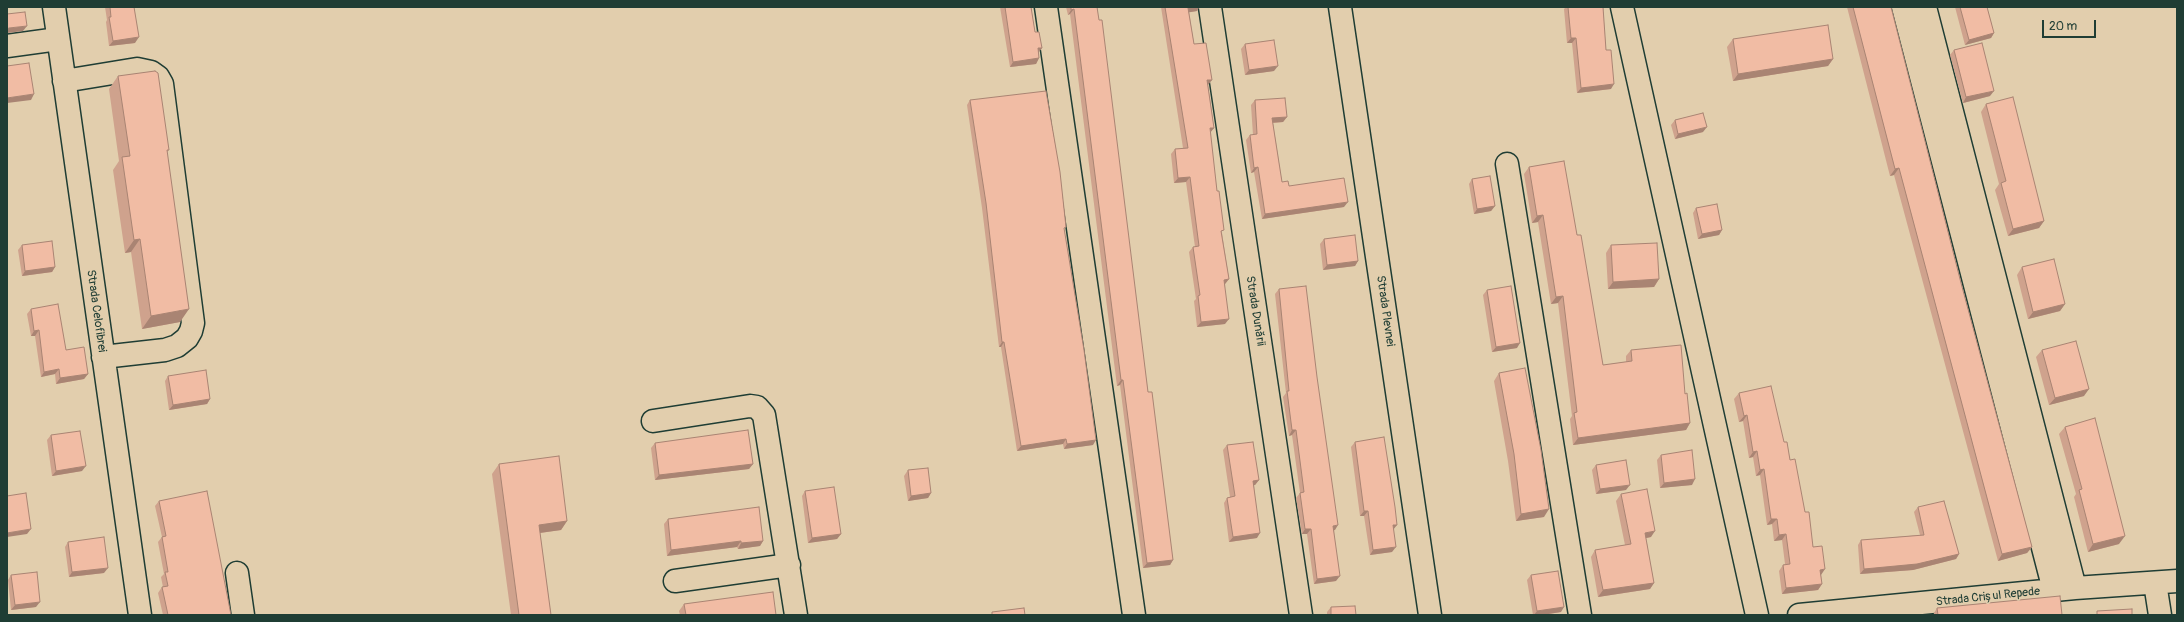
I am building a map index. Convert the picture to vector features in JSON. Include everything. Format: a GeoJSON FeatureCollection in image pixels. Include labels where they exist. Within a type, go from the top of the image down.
{"type":"FeatureCollection","features":[{"type":"Feature","properties":{"kind":"street","name":"Strada Celofibrei"},"geometry":{"type":"LineString","coordinates":[[54,7],[140,615]]}},
{"type":"Feature","properties":{"kind":"street"},"geometry":{"type":"LineString","coordinates":[[1046,7],[1134,615]]}},
{"type":"Feature","properties":{"kind":"street","name":"Strada Dunării"},"geometry":{"type":"LineString","coordinates":[[1210,7],[1301,615]]}},
{"type":"Feature","properties":{"kind":"street","name":"Strada Plevnei"},"geometry":{"type":"LineString","coordinates":[[1340,7],[1430,615]]}},
{"type":"Feature","properties":{"kind":"street"},"geometry":{"type":"LineString","coordinates":[[1622,7],[1757,615]]}},
{"type":"Feature","properties":{"kind":"street"},"geometry":{"type":"LineString","coordinates":[[1903,7],[2064,589]]}},
{"type":"Feature","properties":{"kind":"street"},"geometry":{"type":"LineString","coordinates":[[1926,7],[2064,589]]}},
{"type":"Feature","properties":{"kind":"street"},"geometry":{"type":"LineString","coordinates":[[7,46],[58,38]]}},
{"type":"Feature","properties":{"kind":"street"},"geometry":{"type":"LineString","coordinates":[[64,81],[137,69],[151,72],[158,77],[162,84],[193,323],[187,338],[177,346],[165,350],[103,357]]}},
{"type":"Feature","properties":{"kind":"street"},"geometry":{"type":"LineString","coordinates":[[1507,164],[1580,615]]}},
{"type":"Feature","properties":{"kind":"street"},"geometry":{"type":"LineString","coordinates":[[653,421],[750,406],[757,407],[764,415],[796,615]]}},
{"type":"Feature","properties":{"kind":"street"},"geometry":{"type":"LineString","coordinates":[[675,582],[789,565]]}},
{"type":"Feature","properties":{"kind":"street"},"geometry":{"type":"LineString","coordinates":[[237,573],[243,615]]}},
{"type":"Feature","properties":{"kind":"street","name":"Strada Crișul Repede"},"geometry":{"type":"LineString","coordinates":[[1799,615],[1908,610],[2064,589],[2177,581]]}},
{"type":"Feature","properties":{"kind":"street"},"geometry":{"type":"LineString","coordinates":[[2155,583],[2160,615]]}},
{"type":"Feature","properties":{"kind":"building"},"geometry":{"type":"Polygon","coordinates":[[[110,7],[134,7],[139,37],[113,41],[109,17],[111,17],[110,7]]]}},
{"type":"Feature","properties":{"kind":"building"},"geometry":{"type":"Polygon","coordinates":[[[1005,7],[1031,7],[1035,32],[1039,32],[1042,48],[1038,48],[1039,58],[1013,62],[1005,7]]]}},
{"type":"Feature","properties":{"kind":"building"},"geometry":{"type":"Polygon","coordinates":[[[1071,7],[1097,7],[1099,20],[1102,20],[1148,392],[1152,392],[1173,560],[1147,563],[1123,380],[1121,380],[1074,9],[1071,10],[1071,7]]]}},
{"type":"Feature","properties":{"kind":"building"},"geometry":{"type":"Polygon","coordinates":[[[1165,7],[1192,7],[1188,8],[1194,44],[1206,43],[1212,80],[1207,80],[1214,128],[1210,128],[1217,191],[1219,191],[1224,230],[1221,231],[1229,279],[1224,280],[1229,319],[1201,322],[1198,296],[1200,295],[1193,247],[1199,246],[1190,177],[1178,178],[1175,149],[1188,148],[1165,7]]]}},
{"type":"Feature","properties":{"kind":"building"},"geometry":{"type":"Polygon","coordinates":[[[1568,7],[1603,7],[1606,50],[1611,50],[1614,84],[1581,88],[1576,38],[1571,38],[1568,7]]]}},
{"type":"Feature","properties":{"kind":"building"},"geometry":{"type":"Polygon","coordinates":[[[1853,7],[1891,7],[1961,283],[2032,547],[2002,554],[1899,168],[1895,169],[1853,7]]]}},
{"type":"Feature","properties":{"kind":"building"},"geometry":{"type":"Polygon","coordinates":[[[1960,7],[1987,7],[1994,33],[1969,40],[1960,7]]]}},
{"type":"Feature","properties":{"kind":"building"},"geometry":{"type":"Polygon","coordinates":[[[25,12],[27,26],[7,29],[7,14],[25,12]]]}},
{"type":"Feature","properties":{"kind":"building"},"geometry":{"type":"Polygon","coordinates":[[[1828,25],[1833,59],[1738,74],[1733,39],[1828,25]]]}},
{"type":"Feature","properties":{"kind":"building"},"geometry":{"type":"Polygon","coordinates":[[[1274,40],[1278,66],[1249,70],[1245,44],[1274,40]]]}},
{"type":"Feature","properties":{"kind":"building"},"geometry":{"type":"Polygon","coordinates":[[[1982,43],[1994,91],[1966,97],[1954,50],[1982,43]]]}},
{"type":"Feature","properties":{"kind":"building"},"geometry":{"type":"Polygon","coordinates":[[[29,63],[34,94],[7,98],[7,66],[29,63]]]}},
{"type":"Feature","properties":{"kind":"building"},"geometry":{"type":"Polygon","coordinates":[[[155,71],[158,73],[169,150],[167,150],[189,309],[151,316],[140,239],[134,240],[122,157],[130,156],[118,76],[155,71]]]}},
{"type":"Feature","properties":{"kind":"building"},"geometry":{"type":"Polygon","coordinates":[[[1046,91],[1060,172],[1066,227],[1064,228],[1084,350],[1096,440],[1067,444],[1066,439],[1021,446],[1004,342],[1002,342],[986,203],[970,100],[1046,91]]]}},
{"type":"Feature","properties":{"kind":"building"},"geometry":{"type":"Polygon","coordinates":[[[2013,97],[2044,221],[2013,229],[2001,183],[2006,181],[1986,104],[2013,97]]]}},
{"type":"Feature","properties":{"kind":"building"},"geometry":{"type":"Polygon","coordinates":[[[1285,98],[1287,117],[1272,118],[1282,182],[1288,181],[1289,186],[1344,178],[1348,202],[1265,214],[1258,167],[1254,168],[1250,135],[1257,134],[1255,100],[1285,98]]]}},
{"type":"Feature","properties":{"kind":"building"},"geometry":{"type":"Polygon","coordinates":[[[1703,113],[1707,127],[1678,134],[1675,120],[1703,113]]]}},
{"type":"Feature","properties":{"kind":"building"},"geometry":{"type":"Polygon","coordinates":[[[1564,161],[1577,235],[1581,235],[1603,365],[1632,361],[1631,350],[1681,345],[1685,394],[1687,393],[1690,423],[1578,438],[1574,413],[1577,412],[1563,296],[1556,297],[1543,215],[1537,216],[1529,167],[1564,161]]]}},
{"type":"Feature","properties":{"kind":"building"},"geometry":{"type":"Polygon","coordinates":[[[1490,176],[1495,206],[1477,209],[1472,179],[1490,176]]]}},
{"type":"Feature","properties":{"kind":"building"},"geometry":{"type":"Polygon","coordinates":[[[1717,204],[1722,230],[1702,234],[1696,208],[1717,204]]]}},
{"type":"Feature","properties":{"kind":"building"},"geometry":{"type":"Polygon","coordinates":[[[1355,235],[1358,261],[1327,265],[1324,239],[1355,235]]]}},
{"type":"Feature","properties":{"kind":"building"},"geometry":{"type":"Polygon","coordinates":[[[52,241],[55,267],[25,271],[22,245],[52,241]]]}},
{"type":"Feature","properties":{"kind":"building"},"geometry":{"type":"Polygon","coordinates":[[[1657,243],[1659,279],[1613,282],[1611,245],[1657,243]]]}},
{"type":"Feature","properties":{"kind":"building"},"geometry":{"type":"Polygon","coordinates":[[[2054,259],[2065,304],[2033,312],[2022,267],[2054,259]]]}},
{"type":"Feature","properties":{"kind":"building"},"geometry":{"type":"Polygon","coordinates":[[[1306,286],[1338,525],[1333,526],[1340,576],[1317,579],[1311,529],[1305,529],[1300,493],[1304,492],[1296,430],[1292,430],[1287,391],[1289,391],[1279,289],[1306,286]]]}},
{"type":"Feature","properties":{"kind":"building"},"geometry":{"type":"Polygon","coordinates":[[[1511,286],[1520,343],[1496,347],[1487,290],[1511,286]]]}},
{"type":"Feature","properties":{"kind":"building"},"geometry":{"type":"Polygon","coordinates":[[[58,304],[66,350],[84,347],[88,374],[60,378],[59,369],[44,372],[39,330],[34,331],[31,309],[58,304]]]}},
{"type":"Feature","properties":{"kind":"building"},"geometry":{"type":"Polygon","coordinates":[[[2076,341],[2089,389],[2055,398],[2042,350],[2076,341]]]}},
{"type":"Feature","properties":{"kind":"building"},"geometry":{"type":"Polygon","coordinates":[[[1525,368],[1541,450],[1549,509],[1521,514],[1514,454],[1499,373],[1525,368]]]}},
{"type":"Feature","properties":{"kind":"building"},"geometry":{"type":"Polygon","coordinates":[[[206,370],[210,399],[173,405],[168,376],[206,370]]]}},
{"type":"Feature","properties":{"kind":"building"},"geometry":{"type":"Polygon","coordinates":[[[1771,386],[1784,442],[1787,442],[1790,460],[1795,459],[1805,512],[1809,512],[1813,547],[1822,546],[1825,569],[1820,570],[1822,584],[1786,588],[1783,565],[1790,564],[1786,534],[1779,535],[1777,519],[1771,519],[1764,469],[1760,470],[1757,451],[1753,452],[1747,415],[1744,416],[1739,393],[1771,386]]]}},
{"type":"Feature","properties":{"kind":"building"},"geometry":{"type":"Polygon","coordinates":[[[2095,418],[2125,536],[2093,544],[2079,490],[2082,489],[2065,427],[2095,418]]]}},
{"type":"Feature","properties":{"kind":"building"},"geometry":{"type":"Polygon","coordinates":[[[748,430],[753,464],[659,475],[655,443],[748,430]]]}},
{"type":"Feature","properties":{"kind":"building"},"geometry":{"type":"Polygon","coordinates":[[[80,431],[86,466],[56,471],[51,435],[80,431]]]}},
{"type":"Feature","properties":{"kind":"building"},"geometry":{"type":"Polygon","coordinates":[[[1384,437],[1397,525],[1393,525],[1396,547],[1373,550],[1368,511],[1364,511],[1355,442],[1384,437]]]}},
{"type":"Feature","properties":{"kind":"building"},"geometry":{"type":"Polygon","coordinates":[[[1253,442],[1259,480],[1253,481],[1260,533],[1233,537],[1227,498],[1235,496],[1227,445],[1253,442]]]}},
{"type":"Feature","properties":{"kind":"building"},"geometry":{"type":"Polygon","coordinates":[[[1692,450],[1695,479],[1664,483],[1661,455],[1692,450]]]}},
{"type":"Feature","properties":{"kind":"building"},"geometry":{"type":"Polygon","coordinates":[[[559,456],[567,521],[539,525],[551,615],[519,615],[499,464],[559,456]]]}},
{"type":"Feature","properties":{"kind":"building"},"geometry":{"type":"Polygon","coordinates":[[[1626,460],[1630,485],[1600,489],[1596,465],[1626,460]]]}},
{"type":"Feature","properties":{"kind":"building"},"geometry":{"type":"Polygon","coordinates":[[[928,468],[931,493],[911,496],[908,470],[928,468]]]}},
{"type":"Feature","properties":{"kind":"building"},"geometry":{"type":"Polygon","coordinates":[[[834,487],[841,534],[812,538],[805,491],[834,487]]]}},
{"type":"Feature","properties":{"kind":"building"},"geometry":{"type":"Polygon","coordinates":[[[1647,489],[1655,531],[1645,533],[1654,583],[1603,590],[1595,550],[1631,544],[1621,494],[1647,489]]]}},
{"type":"Feature","properties":{"kind":"building"},"geometry":{"type":"Polygon","coordinates":[[[207,491],[231,615],[168,615],[162,587],[168,586],[165,572],[168,572],[162,537],[166,536],[159,501],[207,491]]]}},
{"type":"Feature","properties":{"kind":"building"},"geometry":{"type":"Polygon","coordinates":[[[26,493],[31,529],[7,533],[7,496],[26,493]]]}},
{"type":"Feature","properties":{"kind":"building"},"geometry":{"type":"Polygon","coordinates":[[[1944,501],[1959,554],[1917,564],[1864,569],[1861,540],[1924,535],[1918,507],[1944,501]]]}},
{"type":"Feature","properties":{"kind":"building"},"geometry":{"type":"Polygon","coordinates":[[[759,507],[763,541],[741,543],[741,541],[671,550],[668,519],[759,507]]]}},
{"type":"Feature","properties":{"kind":"building"},"geometry":{"type":"Polygon","coordinates":[[[104,537],[108,568],[72,572],[68,542],[104,537]]]}},
{"type":"Feature","properties":{"kind":"building"},"geometry":{"type":"Polygon","coordinates":[[[1558,571],[1564,607],[1537,611],[1531,575],[1558,571]]]}},
{"type":"Feature","properties":{"kind":"building"},"geometry":{"type":"Polygon","coordinates":[[[37,572],[40,602],[15,605],[11,575],[37,572]]]}},
{"type":"Feature","properties":{"kind":"building"},"geometry":{"type":"Polygon","coordinates":[[[773,592],[776,615],[686,615],[684,604],[773,592]]]}},
{"type":"Feature","properties":{"kind":"building"},"geometry":{"type":"Polygon","coordinates":[[[2060,596],[2062,615],[1938,615],[1937,608],[2060,596]]]}},
{"type":"Feature","properties":{"kind":"building"},"geometry":{"type":"Polygon","coordinates":[[[1355,606],[1356,615],[1331,615],[1331,607],[1355,606]]]}},
{"type":"Feature","properties":{"kind":"building"},"geometry":{"type":"Polygon","coordinates":[[[1024,608],[1025,615],[992,615],[992,612],[1024,608]]]}},
{"type":"Feature","properties":{"kind":"building"},"geometry":{"type":"Polygon","coordinates":[[[2132,609],[2132,615],[2097,615],[2097,611],[2132,609]]]}}]}
